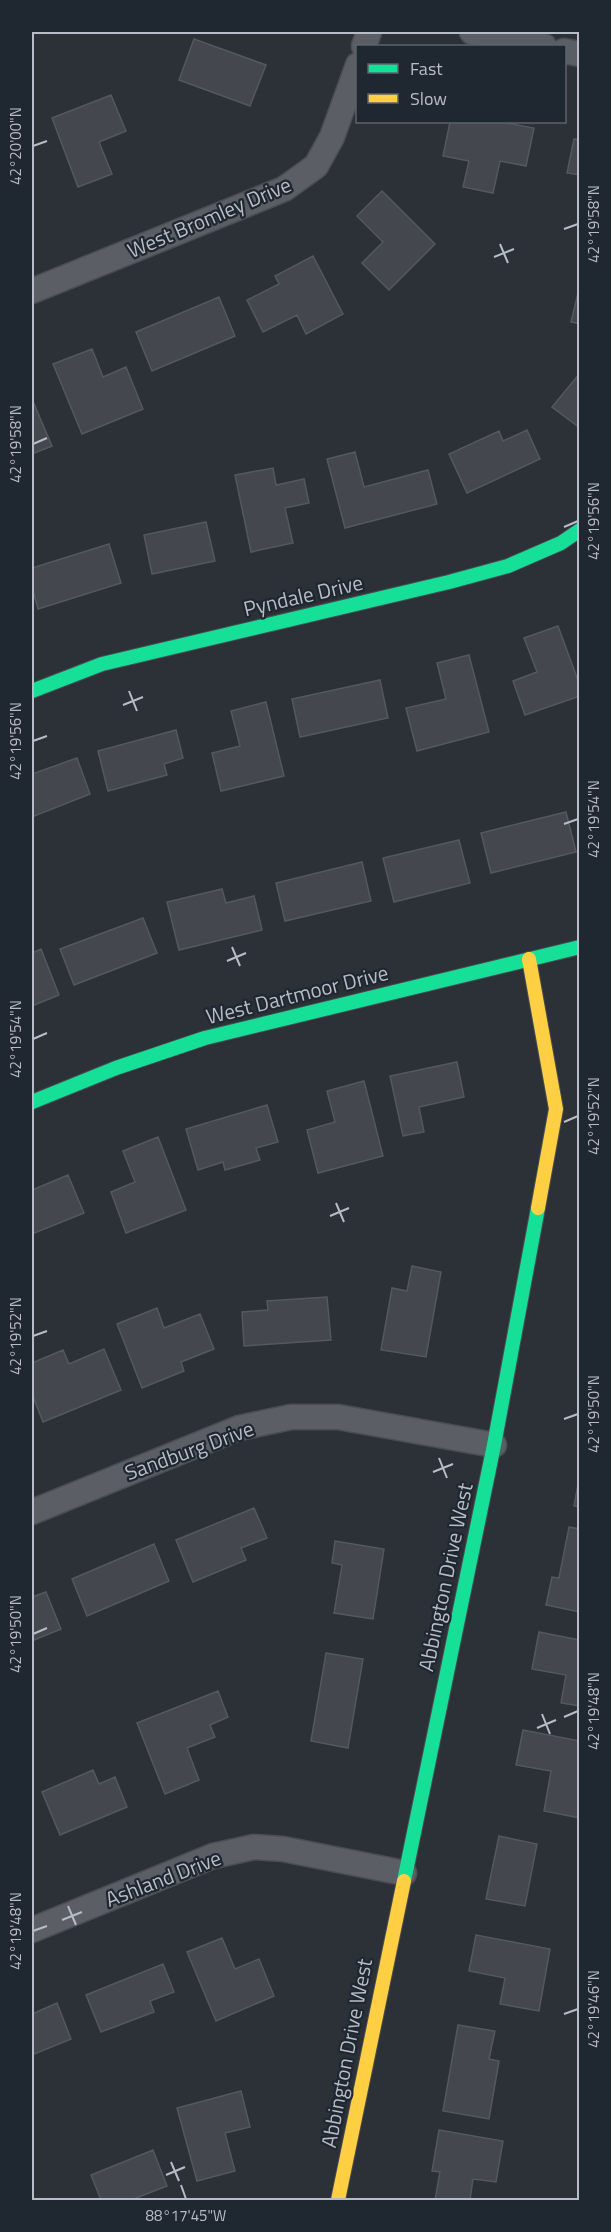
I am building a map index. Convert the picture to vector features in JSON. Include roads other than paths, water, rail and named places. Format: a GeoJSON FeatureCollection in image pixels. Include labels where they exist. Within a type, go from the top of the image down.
{"type":"FeatureCollection","features":[{"type":"Feature","properties":{"kind":"street"},"geometry":{"type":"LineString","coordinates":[[472,32],[539,45]]}},
{"type":"Feature","properties":{"kind":"street","name":"West Bromley Drive"},"geometry":{"type":"LineString","coordinates":[[32,291],[284,189],[316,165],[332,137],[356,68]]}},
{"type":"Feature","properties":{"kind":"street","name":"Pyndale Drive"},"geometry":{"type":"LineString","coordinates":[[32,691],[102,664],[508,566],[561,543],[579,530]]}},
{"type":"Feature","properties":{"kind":"street","name":"West Dartmoor Drive"},"geometry":{"type":"LineString","coordinates":[[32,1102],[116,1068],[205,1038],[579,947]]}},
{"type":"Feature","properties":{"kind":"street","name":"Abbington Drive West"},"geometry":{"type":"LineString","coordinates":[[338,2200],[494,1445],[556,1109],[529,959]]}},
{"type":"Feature","properties":{"kind":"street","name":"Sandburg Drive"},"geometry":{"type":"LineString","coordinates":[[32,1512],[239,1428],[291,1417],[338,1417],[494,1445]]}},
{"type":"Feature","properties":{"kind":"street","name":"Ashland Drive"},"geometry":{"type":"LineString","coordinates":[[32,1930],[213,1856],[254,1847],[283,1849],[404,1873]]}}]}
